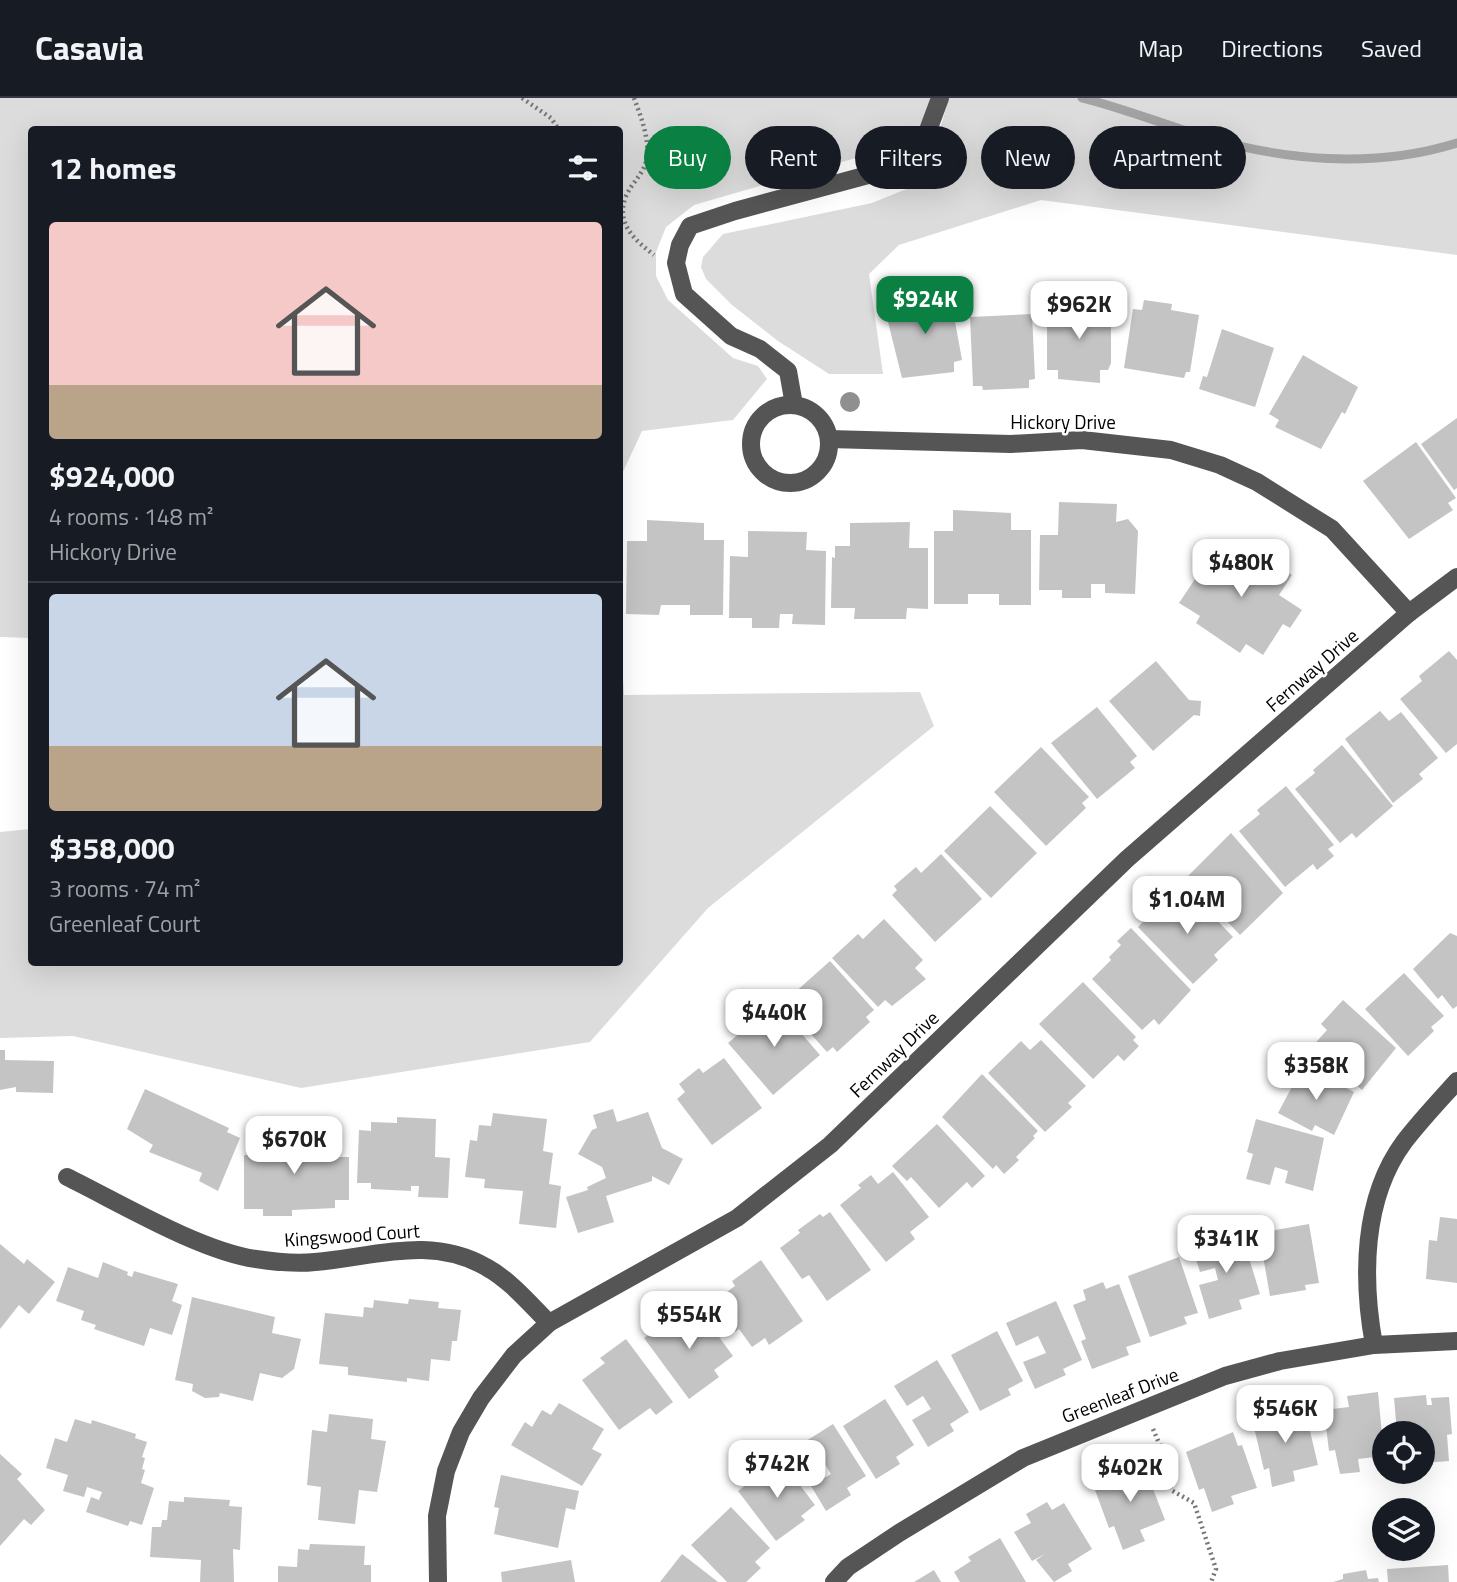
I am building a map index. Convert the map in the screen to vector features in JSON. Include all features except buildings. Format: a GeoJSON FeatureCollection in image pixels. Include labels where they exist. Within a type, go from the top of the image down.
{"type":"FeatureCollection","features":[{"type":"Feature","properties":{"kind":"street"},"geometry":{"type":"LineString","coordinates":[[794,405],[793,386],[788,371],[760,349],[731,336],[684,294],[676,262],[680,245],[690,226],[868,175],[904,157],[927,133],[940,98]]}},
{"type":"Feature","properties":{"kind":"street"},"geometry":{"type":"LineString","coordinates":[[794,405],[818,416],[829,439],[824,463],[805,480],[780,481],[760,467],[751,444],[759,420],[781,406],[794,405]]}},
{"type":"Feature","properties":{"kind":"street","name":"Hickory Drive"},"geometry":{"type":"LineString","coordinates":[[829,439],[1012,444],[1082,440],[1171,450],[1220,465],[1257,482],[1332,529],[1409,613]]}},
{"type":"Feature","properties":{"kind":"street","name":"Fernway Drive"},"geometry":{"type":"LineString","coordinates":[[438,1582],[438,1516],[446,1471],[461,1432],[481,1398],[514,1355],[549,1323],[737,1218],[830,1145],[1127,859],[1409,613],[1457,577]]}},
{"type":"Feature","properties":{"kind":"street"},"geometry":{"type":"LineString","coordinates":[[1374,1345],[1370,1322],[1367,1231],[1379,1194],[1402,1144],[1457,1081]]}},
{"type":"Feature","properties":{"kind":"street","name":"Kingswood Court"},"geometry":{"type":"LineString","coordinates":[[67,1177],[216,1249],[254,1259],[316,1262],[387,1250],[416,1249],[465,1256],[488,1268],[549,1323]]}},
{"type":"Feature","properties":{"kind":"street","name":"Greenleaf Drive"},"geometry":{"type":"LineString","coordinates":[[834,1582],[848,1567],[899,1533],[1006,1468],[1056,1442],[1224,1376],[1280,1361],[1374,1345],[1457,1341]]}},
{"type":"Feature","properties":{"kind":"path"},"geometry":{"type":"LineString","coordinates":[[522,98],[551,118],[556,126]]}},
{"type":"Feature","properties":{"kind":"path"},"geometry":{"type":"LineString","coordinates":[[623,196],[643,172],[647,158],[646,133],[635,98]]}},
{"type":"Feature","properties":{"kind":"path"},"geometry":{"type":"LineString","coordinates":[[623,203],[628,234],[659,260],[676,262]]}},
{"type":"Feature","properties":{"kind":"path"},"geometry":{"type":"LineString","coordinates":[[1153,1429],[1167,1462],[1171,1490],[1194,1503],[1216,1569],[1210,1582]]}},
{"type":"Feature","properties":{"kind":"shaded area"},"geometry":{"type":"Polygon","coordinates":[[[0,98],[930,98],[924,122],[920,126],[855,126],[855,158],[841,162],[841,126],[745,126],[745,189],[749,189],[694,205],[666,227],[656,252],[656,276],[668,300],[733,358],[758,366],[767,379],[733,420],[642,431],[623,472],[623,126],[28,126],[28,638],[0,637],[0,98]]]}},
{"type":"Feature","properties":{"kind":"shaded area"},"geometry":{"type":"Polygon","coordinates":[[[949,98],[1457,98],[1457,255],[1041,200],[899,245],[869,274],[883,374],[829,374],[778,341],[732,305],[706,279],[701,267],[703,257],[723,234],[872,203],[906,189],[967,189],[967,126],[941,126],[949,98]]]}},
{"type":"Feature","properties":{"kind":"shaded area"},"geometry":{"type":"Polygon","coordinates":[[[623,678],[624,695],[920,692],[934,726],[708,908],[590,1042],[301,1088],[73,1036],[0,1038],[0,832],[28,829],[28,966],[623,966],[623,678]]]}},
{"type":"Feature","properties":{"kind":"waterway"},"geometry":{"type":"LineString","coordinates":[[1082,98],[1231,144],[1295,156],[1361,159],[1425,151],[1457,143]]}}]}
